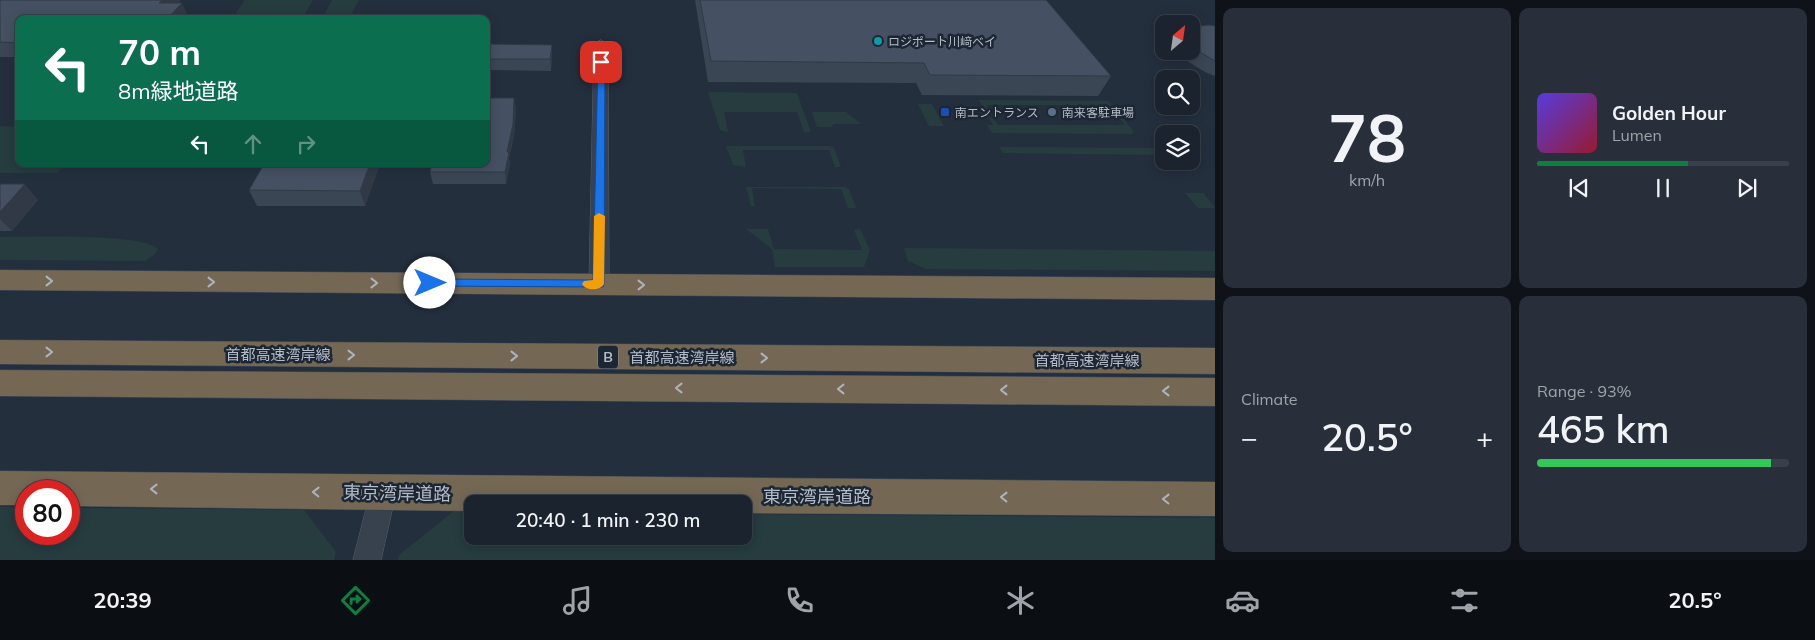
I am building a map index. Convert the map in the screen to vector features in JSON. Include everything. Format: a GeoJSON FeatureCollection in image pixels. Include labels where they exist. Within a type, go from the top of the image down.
{"type":"FeatureCollection","features":[{"type":"Feature","properties":{"kind":"highway"},"geometry":{"type":"LineString","coordinates":[[0,280],[1215,289]]}},
{"type":"Feature","properties":{"kind":"highway","name":"首都高速湾岸線"},"geometry":{"type":"LineString","coordinates":[[0,352],[1215,362]]}},
{"type":"Feature","properties":{"kind":"highway","name":"首都高速湾岸線"},"geometry":{"type":"LineString","coordinates":[[0,383],[1215,392]]}},
{"type":"Feature","properties":{"kind":"highway","name":"東京湾岸道路"},"geometry":{"type":"LineString","coordinates":[[0,488],[383,493],[1215,499]]}},
{"type":"Feature","properties":{"kind":"street"},"geometry":{"type":"LineString","coordinates":[[599,284],[601,44]]}},
{"type":"Feature","properties":{"kind":"street"},"geometry":{"type":"LineString","coordinates":[[367,560],[383,493]]}},
{"type":"Feature","properties":{"kind":"green space"},"geometry":{"type":"Polygon","coordinates":[[[245,0],[313,0],[304,15],[234,15],[245,0]]]}},
{"type":"Feature","properties":{"kind":"green space"},"geometry":{"type":"Polygon","coordinates":[[[332,0],[359,0],[351,15],[324,15],[332,0]]]}},
{"type":"Feature","properties":{"kind":"green space"},"geometry":{"type":"Polygon","coordinates":[[[708,92],[797,93],[811,132],[804,132],[797,112],[724,112],[728,132],[720,130],[708,92]]]}},
{"type":"Feature","properties":{"kind":"green space"},"geometry":{"type":"Polygon","coordinates":[[[979,100],[1109,101],[1134,132],[1132,134],[992,133],[987,125],[993,125],[989,118],[993,118],[998,125],[1125,125],[1109,105],[986,105],[988,109],[984,109],[979,100]]]}},
{"type":"Feature","properties":{"kind":"green space"},"geometry":{"type":"Polygon","coordinates":[[[918,104],[932,104],[944,126],[929,126],[918,104]]]}},
{"type":"Feature","properties":{"kind":"green space"},"geometry":{"type":"Polygon","coordinates":[[[812,112],[846,112],[861,124],[834,124],[831,127],[817,127],[812,112]]]}},
{"type":"Feature","properties":{"kind":"green space"},"geometry":{"type":"Polygon","coordinates":[[[0,126],[15,127],[15,167],[64,167],[57,173],[0,173],[0,126]]]}},
{"type":"Feature","properties":{"kind":"green space"},"geometry":{"type":"Polygon","coordinates":[[[726,146],[830,146],[834,148],[841,167],[835,167],[829,150],[743,150],[746,167],[733,165],[726,146]]]}},
{"type":"Feature","properties":{"kind":"green space"},"geometry":{"type":"Polygon","coordinates":[[[1000,147],[1155,148],[1155,155],[1003,153],[1000,147]]]}},
{"type":"Feature","properties":{"kind":"green space"},"geometry":{"type":"Polygon","coordinates":[[[746,187],[845,187],[849,189],[856,208],[848,208],[841,189],[752,188],[755,207],[751,206],[746,187]]]}},
{"type":"Feature","properties":{"kind":"green space"},"geometry":{"type":"Polygon","coordinates":[[[1185,193],[1204,193],[1215,208],[1198,208],[1185,193]]]}},
{"type":"Feature","properties":{"kind":"green space"},"geometry":{"type":"Polygon","coordinates":[[[746,229],[768,229],[774,249],[862,250],[854,230],[860,229],[870,250],[864,267],[775,267],[772,249],[746,229]]]}},
{"type":"Feature","properties":{"kind":"green space"},"geometry":{"type":"Polygon","coordinates":[[[0,237],[109,238],[131,240],[148,244],[158,249],[155,254],[145,261],[0,260],[0,237]]]}},
{"type":"Feature","properties":{"kind":"green space"},"geometry":{"type":"Polygon","coordinates":[[[904,248],[1215,251],[1215,271],[926,269],[908,261],[904,248]]]}},
{"type":"Feature","properties":{"kind":"green space"},"geometry":{"type":"Polygon","coordinates":[[[0,507],[15,507],[15,545],[80,545],[80,508],[304,510],[336,552],[334,560],[0,560],[0,507]]]}},
{"type":"Feature","properties":{"kind":"green space"},"geometry":{"type":"Polygon","coordinates":[[[454,511],[464,512],[464,545],[752,545],[752,514],[1215,518],[1215,560],[398,560],[399,555],[454,511]]]}},
{"type":"Feature","properties":{"kind":"building"},"geometry":{"type":"Polygon","coordinates":[[[0,0],[162,0],[159,3],[182,3],[171,15],[15,15],[15,43],[0,42],[0,0]]]}},
{"type":"Feature","properties":{"kind":"building","name":"ロジポート川﨑ベイ"},"geometry":{"type":"Polygon","coordinates":[[[700,0],[1046,0],[1111,76],[930,75],[924,63],[711,61],[700,0]]]}},
{"type":"Feature","properties":{"kind":"building"},"geometry":{"type":"Polygon","coordinates":[[[1200,26],[1215,26],[1215,61],[1200,52],[1200,26]]]}},
{"type":"Feature","properties":{"kind":"building"},"geometry":{"type":"Polygon","coordinates":[[[490,44],[552,45],[550,59],[490,59],[490,44]]]}},
{"type":"Feature","properties":{"kind":"building"},"geometry":{"type":"Polygon","coordinates":[[[490,98],[514,98],[513,124],[505,172],[430,172],[431,167],[490,167],[490,98]]]}},
{"type":"Feature","properties":{"kind":"building"},"geometry":{"type":"Polygon","coordinates":[[[262,167],[369,167],[360,191],[249,190],[262,167]]]}},
{"type":"Feature","properties":{"kind":"building"},"geometry":{"type":"Polygon","coordinates":[[[0,184],[25,184],[0,212],[0,184]]]}},
{"type":"Feature","properties":{"kind":"slow traffic"},"geometry":{"type":"LineString","coordinates":[[588,284],[599,284],[599,216]]}},
{"type":"Feature","properties":{"kind":"place","name":"ロジポート川﨑ベイ"},"geometry":{"type":"Point","coordinates":[878,41]}},
{"type":"Feature","properties":{"kind":"place","name":"南エントランス"},"geometry":{"type":"Point","coordinates":[945,112]}},
{"type":"Feature","properties":{"kind":"place","name":"南来客駐車場"},"geometry":{"type":"Point","coordinates":[1052,112]}},
{"type":"Feature","properties":{"kind":"route"},"geometry":{"type":"LineString","coordinates":[[430,283],[599,284],[601,62]]}}]}
